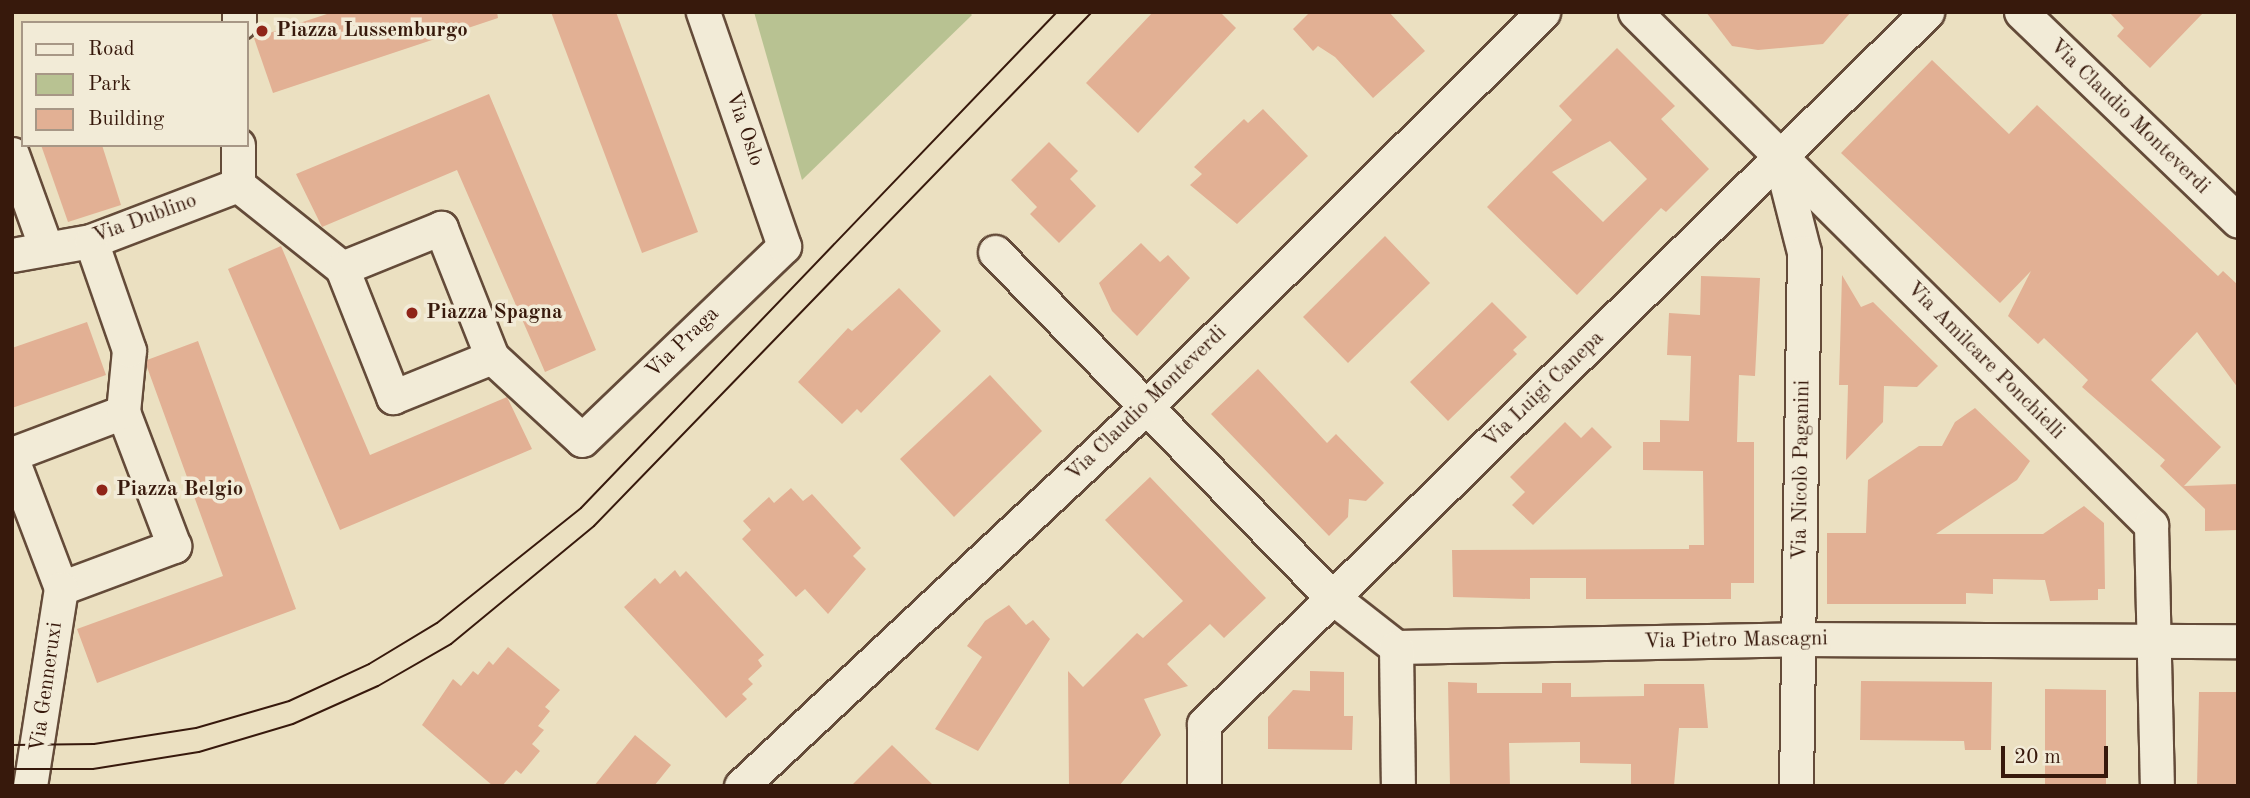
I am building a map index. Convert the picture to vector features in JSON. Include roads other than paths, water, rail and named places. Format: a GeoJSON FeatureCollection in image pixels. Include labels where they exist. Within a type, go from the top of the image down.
{"type":"FeatureCollection","features":[{"type":"Feature","properties":{"kind":"street","name":"Via Oslo"},"geometry":{"type":"LineString","coordinates":[[703,12],[785,246]]}},
{"type":"Feature","properties":{"kind":"street","name":"Via Claudio Monteverdi"},"geometry":{"type":"LineString","coordinates":[[741,786],[1149,404],[1543,12]]}},
{"type":"Feature","properties":{"kind":"street","name":"Via Amilcare Ponchielli"},"geometry":{"type":"LineString","coordinates":[[1635,12],[2151,525],[2157,640],[2157,786]]}},
{"type":"Feature","properties":{"kind":"street","name":"Via Luigi Canepa"},"geometry":{"type":"LineString","coordinates":[[1204,786],[1204,724],[1927,12]]}},
{"type":"Feature","properties":{"kind":"street","name":"Via Claudio Monteverdi"},"geometry":{"type":"LineString","coordinates":[[2021,12],[2238,222]]}},
{"type":"Feature","properties":{"kind":"street"},"geometry":{"type":"LineString","coordinates":[[238,147],[237,185],[342,268],[393,397],[492,357],[441,228],[342,268]]}},
{"type":"Feature","properties":{"kind":"street"},"geometry":{"type":"LineString","coordinates":[[12,154],[46,248]]}},
{"type":"Feature","properties":{"kind":"street","name":"Via Nicolò Paganini"},"geometry":{"type":"LineString","coordinates":[[1780,158],[1804,252],[1796,786]]}},
{"type":"Feature","properties":{"kind":"street","name":"Via Dublino"},"geometry":{"type":"LineString","coordinates":[[12,255],[91,241],[237,185]]}},
{"type":"Feature","properties":{"kind":"street"},"geometry":{"type":"LineString","coordinates":[[91,241],[129,350],[123,412],[174,546],[61,588],[12,456],[123,412]]}},
{"type":"Feature","properties":{"kind":"street","name":"Via Praga"},"geometry":{"type":"LineString","coordinates":[[492,357],[582,440],[785,246]]}},
{"type":"Feature","properties":{"kind":"street"},"geometry":{"type":"LineString","coordinates":[[995,252],[1149,404],[1332,597],[1396,647],[1398,786]]}},
{"type":"Feature","properties":{"kind":"street","name":"Via Genneruxi"},"geometry":{"type":"LineString","coordinates":[[30,786],[61,588]]}},
{"type":"Feature","properties":{"kind":"street","name":"Via Pietro Mascagni"},"geometry":{"type":"LineString","coordinates":[[1396,647],[1800,639],[2238,641]]}},
{"type":"Feature","properties":{"kind":"tram line"},"geometry":{"type":"LineString","coordinates":[[12,745],[94,744],[196,728],[289,701],[369,664],[437,623],[581,508],[1057,12]]}},
{"type":"Feature","properties":{"kind":"tram line"},"geometry":{"type":"LineString","coordinates":[[12,769],[93,769],[199,752],[293,724],[378,686],[451,644],[594,526],[1092,12]]}},
{"type":"Feature","properties":{"kind":"place","name":"Piazza Lussemburgo"},"geometry":{"type":"Point","coordinates":[262,31]}},
{"type":"Feature","properties":{"kind":"place","name":"Piazza Spagna"},"geometry":{"type":"Point","coordinates":[412,313]}},
{"type":"Feature","properties":{"kind":"place","name":"Piazza Belgio"},"geometry":{"type":"Point","coordinates":[102,490]}}]}
